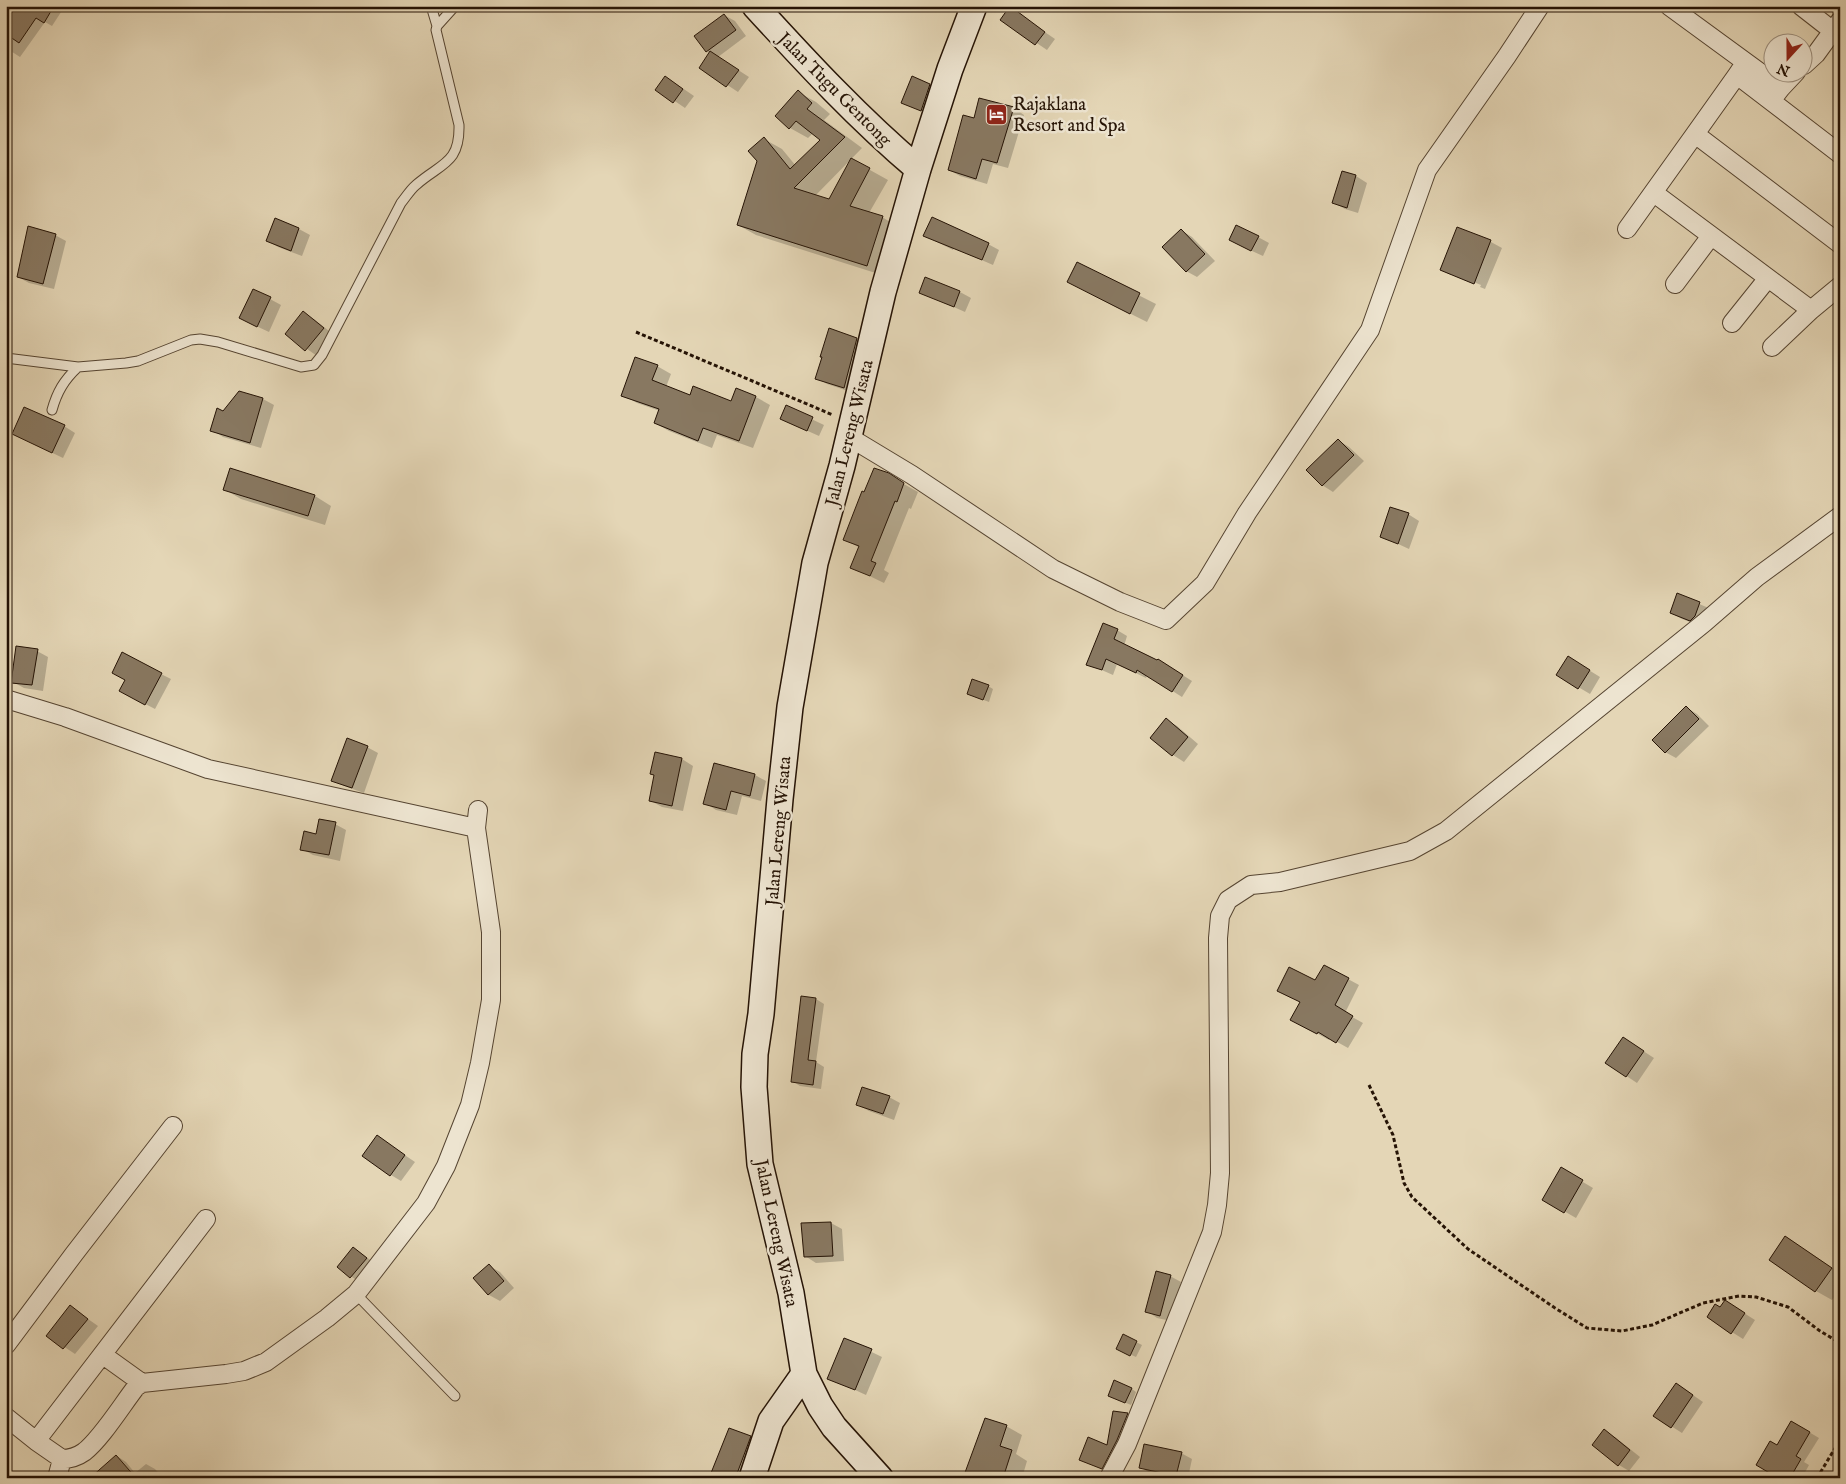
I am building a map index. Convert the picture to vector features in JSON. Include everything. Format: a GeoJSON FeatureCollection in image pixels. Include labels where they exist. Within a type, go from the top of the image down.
{"type":"FeatureCollection","features":[{"type":"Feature","properties":{"kind":"main road","name":"Jalan Tugu Gentong"},"geometry":{"type":"LineString","coordinates":[[755,6],[827,85],[883,140],[918,169]]}},
{"type":"Feature","properties":{"kind":"main road","name":"Jalan Lereng Wisata"},"geometry":{"type":"LineString","coordinates":[[880,1478],[834,1427],[820,1406],[804,1374],[791,1293],[760,1164],[754,1087],[756,1054],[762,1014],[780,799],[790,707],[815,564],[851,430],[883,292],[918,169],[950,69],[974,6]]}},
{"type":"Feature","properties":{"kind":"main road"},"geometry":{"type":"LineString","coordinates":[[752,1478],[771,1422],[804,1374]]}},
{"type":"Feature","properties":{"kind":"street"},"geometry":{"type":"LineString","coordinates":[[851,430],[912,475],[1053,569],[1120,602],[1166,620],[1205,584],[1247,513],[1370,330],[1427,170],[1540,6]]}},
{"type":"Feature","properties":{"kind":"street"},"geometry":{"type":"LineString","coordinates":[[1669,6],[1742,69],[1776,94],[1840,154]]}},
{"type":"Feature","properties":{"kind":"street"},"geometry":{"type":"LineString","coordinates":[[1800,6],[1836,26],[1814,56]]}},
{"type":"Feature","properties":{"kind":"street"},"geometry":{"type":"LineString","coordinates":[[1627,229],[1742,69]]}},
{"type":"Feature","properties":{"kind":"street"},"geometry":{"type":"LineString","coordinates":[[1776,94],[1787,82]]}},
{"type":"Feature","properties":{"kind":"street"},"geometry":{"type":"LineString","coordinates":[[1695,134],[1840,244]]}},
{"type":"Feature","properties":{"kind":"street"},"geometry":{"type":"LineString","coordinates":[[1654,193],[1811,310]]}},
{"type":"Feature","properties":{"kind":"street"},"geometry":{"type":"LineString","coordinates":[[1674,284],[1710,236]]}},
{"type":"Feature","properties":{"kind":"street"},"geometry":{"type":"LineString","coordinates":[[1732,323],[1768,278]]}},
{"type":"Feature","properties":{"kind":"street"},"geometry":{"type":"LineString","coordinates":[[1772,347],[1840,286]]}},
{"type":"Feature","properties":{"kind":"street"},"geometry":{"type":"LineString","coordinates":[[1109,1478],[1127,1444],[1212,1232],[1220,1173],[1218,938],[1220,916],[1228,900],[1251,886],[1280,882],[1410,851],[1446,831],[1704,623],[1757,576],[1840,516]]}},
{"type":"Feature","properties":{"kind":"street"},"geometry":{"type":"LineString","coordinates":[[6,699],[65,716],[208,770],[476,828]]}},
{"type":"Feature","properties":{"kind":"street"},"geometry":{"type":"LineString","coordinates":[[6,1417],[62,1459],[72,1458],[83,1453],[95,1441],[136,1387],[142,1383],[226,1374],[255,1367],[290,1345],[356,1294],[426,1203],[446,1166],[470,1105],[480,1063],[491,1000],[490,932],[476,828],[478,810]]}},
{"type":"Feature","properties":{"kind":"street"},"geometry":{"type":"LineString","coordinates":[[6,1345],[173,1126]]}},
{"type":"Feature","properties":{"kind":"street"},"geometry":{"type":"LineString","coordinates":[[36,1441],[206,1219]]}},
{"type":"Feature","properties":{"kind":"street"},"geometry":{"type":"LineString","coordinates":[[103,1355],[142,1383]]}},
{"type":"Feature","properties":{"kind":"street"},"geometry":{"type":"LineString","coordinates":[[57,1478],[62,1459]]}},
{"type":"Feature","properties":{"kind":"lane"},"geometry":{"type":"LineString","coordinates":[[7,357],[78,367],[132,362],[191,340],[200,339],[218,342],[302,367],[309,367],[318,362],[401,203],[415,186],[450,160],[457,147],[459,125],[431,6]]}},
{"type":"Feature","properties":{"kind":"lane"},"geometry":{"type":"LineString","coordinates":[[437,26],[455,6]]}},
{"type":"Feature","properties":{"kind":"lane"},"geometry":{"type":"LineString","coordinates":[[52,410],[56,396],[66,379],[78,367]]}},
{"type":"Feature","properties":{"kind":"lane"},"geometry":{"type":"LineString","coordinates":[[356,1294],[455,1396]]}},
{"type":"Feature","properties":{"kind":"path"},"geometry":{"type":"LineString","coordinates":[[636,332],[851,430]]}},
{"type":"Feature","properties":{"kind":"path"},"geometry":{"type":"LineString","coordinates":[[1369,1085],[1393,1136],[1404,1183],[1412,1198],[1468,1248],[1555,1308],[1588,1328],[1622,1331],[1652,1325],[1703,1303],[1739,1296],[1756,1297],[1788,1307],[1820,1331],[1840,1343]]}},
{"type":"Feature","properties":{"kind":"path"},"geometry":{"type":"LineString","coordinates":[[1817,1478],[1840,1440]]}},
{"type":"Feature","properties":{"kind":"building"},"geometry":{"type":"Polygon","coordinates":[[[14,6],[54,6],[44,23],[36,18],[19,43],[6,34],[6,18],[14,6]]]}},
{"type":"Feature","properties":{"kind":"building"},"geometry":{"type":"Polygon","coordinates":[[[1010,6],[1045,32],[1035,45],[1000,20],[1010,6]]]}},
{"type":"Feature","properties":{"kind":"building"},"geometry":{"type":"Polygon","coordinates":[[[724,14],[736,30],[706,52],[694,36],[724,14]]]}},
{"type":"Feature","properties":{"kind":"building"},"geometry":{"type":"Polygon","coordinates":[[[710,51],[739,70],[726,87],[699,68],[710,51]]]}},
{"type":"Feature","properties":{"kind":"building"},"geometry":{"type":"Polygon","coordinates":[[[665,76],[683,89],[673,103],[655,90],[665,76]]]}},
{"type":"Feature","properties":{"kind":"building"},"geometry":{"type":"Polygon","coordinates":[[[912,76],[930,84],[921,111],[901,103],[912,76]]]}},
{"type":"Feature","properties":{"kind":"building"},"geometry":{"type":"Polygon","coordinates":[[[798,90],[812,103],[807,109],[845,137],[794,188],[829,199],[851,158],[870,168],[850,206],[883,216],[867,266],[737,225],[757,161],[748,151],[764,137],[790,169],[820,140],[796,121],[789,129],[775,116],[798,90]]]}},
{"type":"Feature","properties":{"kind":"building"},"geometry":{"type":"Polygon","coordinates":[[[979,98],[1014,107],[997,163],[982,159],[976,179],[948,170],[963,115],[974,118],[979,98]]]}},
{"type":"Feature","properties":{"kind":"building"},"geometry":{"type":"Polygon","coordinates":[[[1342,171],[1356,175],[1347,208],[1332,203],[1342,171]]]}},
{"type":"Feature","properties":{"kind":"building"},"geometry":{"type":"Polygon","coordinates":[[[932,217],[989,243],[982,260],[923,236],[932,217]]]}},
{"type":"Feature","properties":{"kind":"building"},"geometry":{"type":"Polygon","coordinates":[[[275,218],[299,228],[291,251],[266,241],[275,218]]]}},
{"type":"Feature","properties":{"kind":"building"},"geometry":{"type":"Polygon","coordinates":[[[1236,225],[1259,236],[1251,251],[1229,240],[1236,225]]]}},
{"type":"Feature","properties":{"kind":"building"},"geometry":{"type":"Polygon","coordinates":[[[28,226],[56,234],[43,284],[17,277],[28,226]]]}},
{"type":"Feature","properties":{"kind":"building"},"geometry":{"type":"Polygon","coordinates":[[[1457,227],[1491,240],[1474,284],[1440,270],[1457,227]]]}},
{"type":"Feature","properties":{"kind":"building"},"geometry":{"type":"Polygon","coordinates":[[[1181,229],[1205,254],[1186,272],[1162,247],[1181,229]]]}},
{"type":"Feature","properties":{"kind":"building"},"geometry":{"type":"Polygon","coordinates":[[[1077,262],[1140,293],[1130,314],[1067,282],[1077,262]]]}},
{"type":"Feature","properties":{"kind":"building"},"geometry":{"type":"Polygon","coordinates":[[[925,277],[960,291],[954,307],[919,293],[925,277]]]}},
{"type":"Feature","properties":{"kind":"building"},"geometry":{"type":"Polygon","coordinates":[[[253,289],[271,297],[257,327],[239,318],[253,289]]]}},
{"type":"Feature","properties":{"kind":"building"},"geometry":{"type":"Polygon","coordinates":[[[303,311],[324,328],[305,351],[285,334],[303,311]]]}},
{"type":"Feature","properties":{"kind":"building"},"geometry":{"type":"Polygon","coordinates":[[[829,328],[857,338],[844,388],[815,379],[829,328]]]}},
{"type":"Feature","properties":{"kind":"building"},"geometry":{"type":"Polygon","coordinates":[[[635,357],[658,365],[652,380],[690,395],[693,386],[731,401],[736,388],[756,396],[739,441],[703,428],[698,441],[654,423],[659,409],[621,396],[635,357]]]}},
{"type":"Feature","properties":{"kind":"building"},"geometry":{"type":"Polygon","coordinates":[[[239,391],[263,398],[250,443],[210,431],[217,408],[223,411],[239,391]]]}},
{"type":"Feature","properties":{"kind":"building"},"geometry":{"type":"Polygon","coordinates":[[[786,405],[813,417],[807,431],[780,419],[786,405]]]}},
{"type":"Feature","properties":{"kind":"building"},"geometry":{"type":"Polygon","coordinates":[[[24,407],[65,425],[52,453],[12,434],[24,407]]]}},
{"type":"Feature","properties":{"kind":"building"},"geometry":{"type":"Polygon","coordinates":[[[1338,439],[1354,455],[1322,486],[1306,470],[1338,439]]]}},
{"type":"Feature","properties":{"kind":"building"},"geometry":{"type":"Polygon","coordinates":[[[230,468],[315,495],[308,516],[223,490],[230,468]]]}},
{"type":"Feature","properties":{"kind":"building"},"geometry":{"type":"Polygon","coordinates":[[[874,468],[889,473],[904,483],[871,561],[876,563],[870,576],[850,568],[859,546],[843,540],[862,491],[864,492],[874,468]]]}},
{"type":"Feature","properties":{"kind":"building"},"geometry":{"type":"Polygon","coordinates":[[[1390,507],[1409,513],[1398,544],[1380,537],[1390,507]]]}},
{"type":"Feature","properties":{"kind":"building"},"geometry":{"type":"Polygon","coordinates":[[[1677,593],[1700,602],[1695,616],[1690,621],[1670,613],[1677,593]]]}},
{"type":"Feature","properties":{"kind":"building"},"geometry":{"type":"Polygon","coordinates":[[[1103,623],[1118,629],[1114,639],[1158,659],[1183,675],[1172,692],[1137,670],[1136,673],[1106,659],[1102,670],[1086,665],[1103,623]]]}},
{"type":"Feature","properties":{"kind":"building"},"geometry":{"type":"Polygon","coordinates":[[[16,646],[38,649],[32,685],[11,683],[16,646]]]}},
{"type":"Feature","properties":{"kind":"building"},"geometry":{"type":"Polygon","coordinates":[[[122,652],[162,673],[145,705],[119,691],[125,680],[112,673],[122,652]]]}},
{"type":"Feature","properties":{"kind":"building"},"geometry":{"type":"Polygon","coordinates":[[[1568,656],[1590,670],[1578,689],[1556,675],[1568,656]]]}},
{"type":"Feature","properties":{"kind":"building"},"geometry":{"type":"Polygon","coordinates":[[[972,679],[989,685],[983,700],[967,694],[972,679]]]}},
{"type":"Feature","properties":{"kind":"building"},"geometry":{"type":"Polygon","coordinates":[[[1686,706],[1699,719],[1665,753],[1652,740],[1686,706]]]}},
{"type":"Feature","properties":{"kind":"building"},"geometry":{"type":"Polygon","coordinates":[[[1166,718],[1188,737],[1172,756],[1150,738],[1166,718]]]}},
{"type":"Feature","properties":{"kind":"building"},"geometry":{"type":"Polygon","coordinates":[[[347,738],[368,746],[352,788],[331,781],[347,738]]]}},
{"type":"Feature","properties":{"kind":"building"},"geometry":{"type":"Polygon","coordinates":[[[655,752],[682,758],[672,806],[649,801],[654,775],[650,774],[655,752]]]}},
{"type":"Feature","properties":{"kind":"building"},"geometry":{"type":"Polygon","coordinates":[[[714,763],[755,774],[750,796],[731,791],[726,810],[703,804],[714,763]]]}},
{"type":"Feature","properties":{"kind":"building"},"geometry":{"type":"Polygon","coordinates":[[[319,819],[336,822],[329,855],[300,850],[304,831],[316,834],[319,819]]]}},
{"type":"Feature","properties":{"kind":"building"},"geometry":{"type":"Polygon","coordinates":[[[1324,965],[1349,978],[1335,1005],[1353,1016],[1336,1043],[1318,1032],[1317,1034],[1290,1020],[1300,1002],[1277,991],[1289,967],[1315,980],[1324,965]]]}},
{"type":"Feature","properties":{"kind":"building"},"geometry":{"type":"Polygon","coordinates":[[[801,996],[816,998],[808,1060],[816,1061],[813,1085],[791,1082],[801,996]]]}},
{"type":"Feature","properties":{"kind":"building"},"geometry":{"type":"Polygon","coordinates":[[[1623,1037],[1644,1051],[1626,1077],[1605,1063],[1623,1037]]]}},
{"type":"Feature","properties":{"kind":"building"},"geometry":{"type":"Polygon","coordinates":[[[862,1087],[890,1096],[883,1114],[856,1105],[862,1087]]]}},
{"type":"Feature","properties":{"kind":"building"},"geometry":{"type":"Polygon","coordinates":[[[377,1135],[405,1155],[390,1176],[362,1156],[377,1135]]]}},
{"type":"Feature","properties":{"kind":"building"},"geometry":{"type":"Polygon","coordinates":[[[1561,1167],[1583,1180],[1564,1213],[1542,1200],[1561,1167]]]}},
{"type":"Feature","properties":{"kind":"building"},"geometry":{"type":"Polygon","coordinates":[[[831,1222],[833,1256],[804,1257],[801,1223],[831,1222]]]}},
{"type":"Feature","properties":{"kind":"building"},"geometry":{"type":"Polygon","coordinates":[[[1785,1236],[1832,1268],[1815,1292],[1769,1260],[1785,1236]]]}},
{"type":"Feature","properties":{"kind":"building"},"geometry":{"type":"Polygon","coordinates":[[[353,1247],[367,1258],[350,1278],[337,1267],[353,1247]]]}},
{"type":"Feature","properties":{"kind":"building"},"geometry":{"type":"Polygon","coordinates":[[[489,1264],[504,1281],[488,1295],[473,1278],[489,1264]]]}},
{"type":"Feature","properties":{"kind":"building"},"geometry":{"type":"Polygon","coordinates":[[[1156,1271],[1171,1275],[1160,1316],[1145,1312],[1156,1271]]]}},
{"type":"Feature","properties":{"kind":"building"},"geometry":{"type":"Polygon","coordinates":[[[1725,1300],[1745,1313],[1731,1334],[1707,1317],[1715,1304],[1720,1307],[1725,1300]]]}},
{"type":"Feature","properties":{"kind":"building"},"geometry":{"type":"Polygon","coordinates":[[[70,1305],[88,1319],[63,1349],[46,1336],[70,1305]]]}},
{"type":"Feature","properties":{"kind":"building"},"geometry":{"type":"Polygon","coordinates":[[[1123,1334],[1137,1341],[1130,1356],[1116,1349],[1123,1334]]]}},
{"type":"Feature","properties":{"kind":"building"},"geometry":{"type":"Polygon","coordinates":[[[844,1338],[872,1349],[855,1390],[827,1379],[844,1338]]]}},
{"type":"Feature","properties":{"kind":"building"},"geometry":{"type":"Polygon","coordinates":[[[1114,1380],[1132,1388],[1125,1403],[1108,1396],[1114,1380]]]}},
{"type":"Feature","properties":{"kind":"building"},"geometry":{"type":"Polygon","coordinates":[[[1676,1383],[1693,1395],[1671,1428],[1653,1416],[1676,1383]]]}},
{"type":"Feature","properties":{"kind":"building"},"geometry":{"type":"Polygon","coordinates":[[[1113,1411],[1128,1413],[1102,1469],[1079,1460],[1088,1437],[1107,1445],[1113,1411]]]}},
{"type":"Feature","properties":{"kind":"building"},"geometry":{"type":"Polygon","coordinates":[[[985,1418],[1007,1425],[1000,1446],[1012,1450],[1003,1478],[963,1478],[985,1418]]]}},
{"type":"Feature","properties":{"kind":"building"},"geometry":{"type":"Polygon","coordinates":[[[1791,1421],[1810,1432],[1796,1456],[1801,1459],[1790,1478],[1778,1478],[1756,1465],[1770,1441],[1777,1445],[1791,1421]]]}},
{"type":"Feature","properties":{"kind":"building"},"geometry":{"type":"Polygon","coordinates":[[[729,1428],[751,1436],[738,1471],[735,1478],[709,1478],[729,1428]]]}},
{"type":"Feature","properties":{"kind":"building"},"geometry":{"type":"Polygon","coordinates":[[[1604,1429],[1630,1450],[1618,1466],[1592,1445],[1604,1429]]]}},
{"type":"Feature","properties":{"kind":"building"},"geometry":{"type":"Polygon","coordinates":[[[1144,1444],[1182,1452],[1176,1476],[1139,1468],[1144,1444]]]}},
{"type":"Feature","properties":{"kind":"building"},"geometry":{"type":"Polygon","coordinates":[[[116,1455],[136,1478],[90,1478],[116,1455]]]}},
{"type":"Feature","properties":{"kind":"place","name":"Rajaklana Resort and Spa"},"geometry":{"type":"Point","coordinates":[997,114]}}]}
